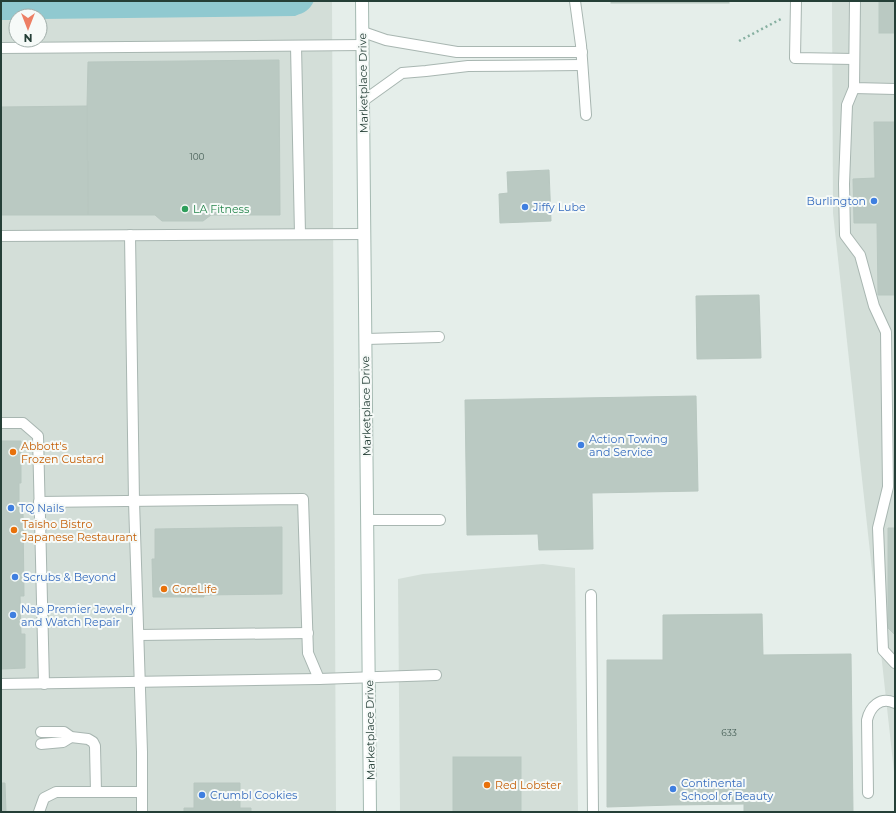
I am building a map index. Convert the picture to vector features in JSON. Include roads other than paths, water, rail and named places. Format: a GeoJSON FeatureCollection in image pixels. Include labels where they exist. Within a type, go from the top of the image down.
{"type":"FeatureCollection","features":[{"type":"Feature","properties":{"kind":"street","name":"Marketplace Drive"},"geometry":{"type":"LineString","coordinates":[[362,1],[370,812]]}},
{"type":"Feature","properties":{"kind":"lane"},"geometry":{"type":"LineString","coordinates":[[575,1],[582,52],[586,115]]}},
{"type":"Feature","properties":{"kind":"lane"},"geometry":{"type":"LineString","coordinates":[[796,1],[795,58],[854,59]]}},
{"type":"Feature","properties":{"kind":"lane"},"geometry":{"type":"LineString","coordinates":[[855,1],[854,88],[846,105],[844,184],[845,235],[860,255],[874,306],[886,332],[888,487],[878,528],[883,650],[895,663]]}},
{"type":"Feature","properties":{"kind":"lane"},"geometry":{"type":"LineString","coordinates":[[362,32],[386,40],[457,52],[582,52]]}},
{"type":"Feature","properties":{"kind":"lane"},"geometry":{"type":"LineString","coordinates":[[1,48],[362,45]]}},
{"type":"Feature","properties":{"kind":"lane"},"geometry":{"type":"LineString","coordinates":[[296,46],[300,234]]}},
{"type":"Feature","properties":{"kind":"lane"},"geometry":{"type":"LineString","coordinates":[[363,101],[402,72],[468,66],[582,65]]}},
{"type":"Feature","properties":{"kind":"lane"},"geometry":{"type":"LineString","coordinates":[[854,88],[895,89]]}},
{"type":"Feature","properties":{"kind":"lane"},"geometry":{"type":"LineString","coordinates":[[1,236],[365,234]]}},
{"type":"Feature","properties":{"kind":"lane"},"geometry":{"type":"LineString","coordinates":[[130,235],[134,501],[141,682],[142,812]]}},
{"type":"Feature","properties":{"kind":"lane"},"geometry":{"type":"LineString","coordinates":[[366,339],[439,337]]}},
{"type":"Feature","properties":{"kind":"lane"},"geometry":{"type":"LineString","coordinates":[[1,423],[23,423],[38,436],[44,684]]}},
{"type":"Feature","properties":{"kind":"lane"},"geometry":{"type":"LineString","coordinates":[[39,502],[303,499],[308,653],[319,679]]}},
{"type":"Feature","properties":{"kind":"lane"},"geometry":{"type":"LineString","coordinates":[[367,520],[440,520]]}},
{"type":"Feature","properties":{"kind":"lane"},"geometry":{"type":"LineString","coordinates":[[591,595],[593,812]]}},
{"type":"Feature","properties":{"kind":"lane"},"geometry":{"type":"LineString","coordinates":[[139,635],[308,633]]}},
{"type":"Feature","properties":{"kind":"lane"},"geometry":{"type":"LineString","coordinates":[[1,684],[319,679],[436,675]]}},
{"type":"Feature","properties":{"kind":"lane"},"geometry":{"type":"LineString","coordinates":[[868,793],[866,720],[869,712],[875,705],[883,700],[895,702]]}},
{"type":"Feature","properties":{"kind":"lane"},"geometry":{"type":"LineString","coordinates":[[41,732],[64,732],[71,737],[88,739],[93,742],[95,746],[96,792]]}},
{"type":"Feature","properties":{"kind":"lane"},"geometry":{"type":"LineString","coordinates":[[41,744],[63,742],[71,737]]}},
{"type":"Feature","properties":{"kind":"lane"},"geometry":{"type":"LineString","coordinates":[[39,812],[44,798],[56,792],[142,792]]}},
{"type":"Feature","properties":{"kind":"water"},"geometry":{"type":"Polygon","coordinates":[[[1,1],[314,1],[306,11],[295,16],[48,19],[48,8],[8,8],[8,20],[1,20],[1,1]]]}},
{"type":"Feature","properties":{"kind":"place","name":"Burlington"},"geometry":{"type":"Point","coordinates":[874,201]}},
{"type":"Feature","properties":{"kind":"place","name":"Jiffy Lube"},"geometry":{"type":"Point","coordinates":[525,207]}},
{"type":"Feature","properties":{"kind":"place","name":"LA Fitness"},"geometry":{"type":"Point","coordinates":[185,209]}},
{"type":"Feature","properties":{"kind":"place","name":"Action Towing and Service"},"geometry":{"type":"Point","coordinates":[581,445]}},
{"type":"Feature","properties":{"kind":"place","name":"Abbott's Frozen Custard"},"geometry":{"type":"Point","coordinates":[13,452]}},
{"type":"Feature","properties":{"kind":"place","name":"TQ Nails"},"geometry":{"type":"Point","coordinates":[11,508]}},
{"type":"Feature","properties":{"kind":"place","name":"Taisho Bistro Japanese Restaurant"},"geometry":{"type":"Point","coordinates":[14,530]}},
{"type":"Feature","properties":{"kind":"place","name":"Scrubs & Beyond"},"geometry":{"type":"Point","coordinates":[15,577]}},
{"type":"Feature","properties":{"kind":"place","name":"CoreLife"},"geometry":{"type":"Point","coordinates":[164,589]}},
{"type":"Feature","properties":{"kind":"place","name":"Nap Premier Jewelry and Watch Repair"},"geometry":{"type":"Point","coordinates":[13,615]}},
{"type":"Feature","properties":{"kind":"place","name":"Red Lobster"},"geometry":{"type":"Point","coordinates":[487,785]}},
{"type":"Feature","properties":{"kind":"place","name":"Continental School of Beauty"},"geometry":{"type":"Point","coordinates":[673,789]}},
{"type":"Feature","properties":{"kind":"place","name":"Crumbl Cookies"},"geometry":{"type":"Point","coordinates":[202,795]}}]}
